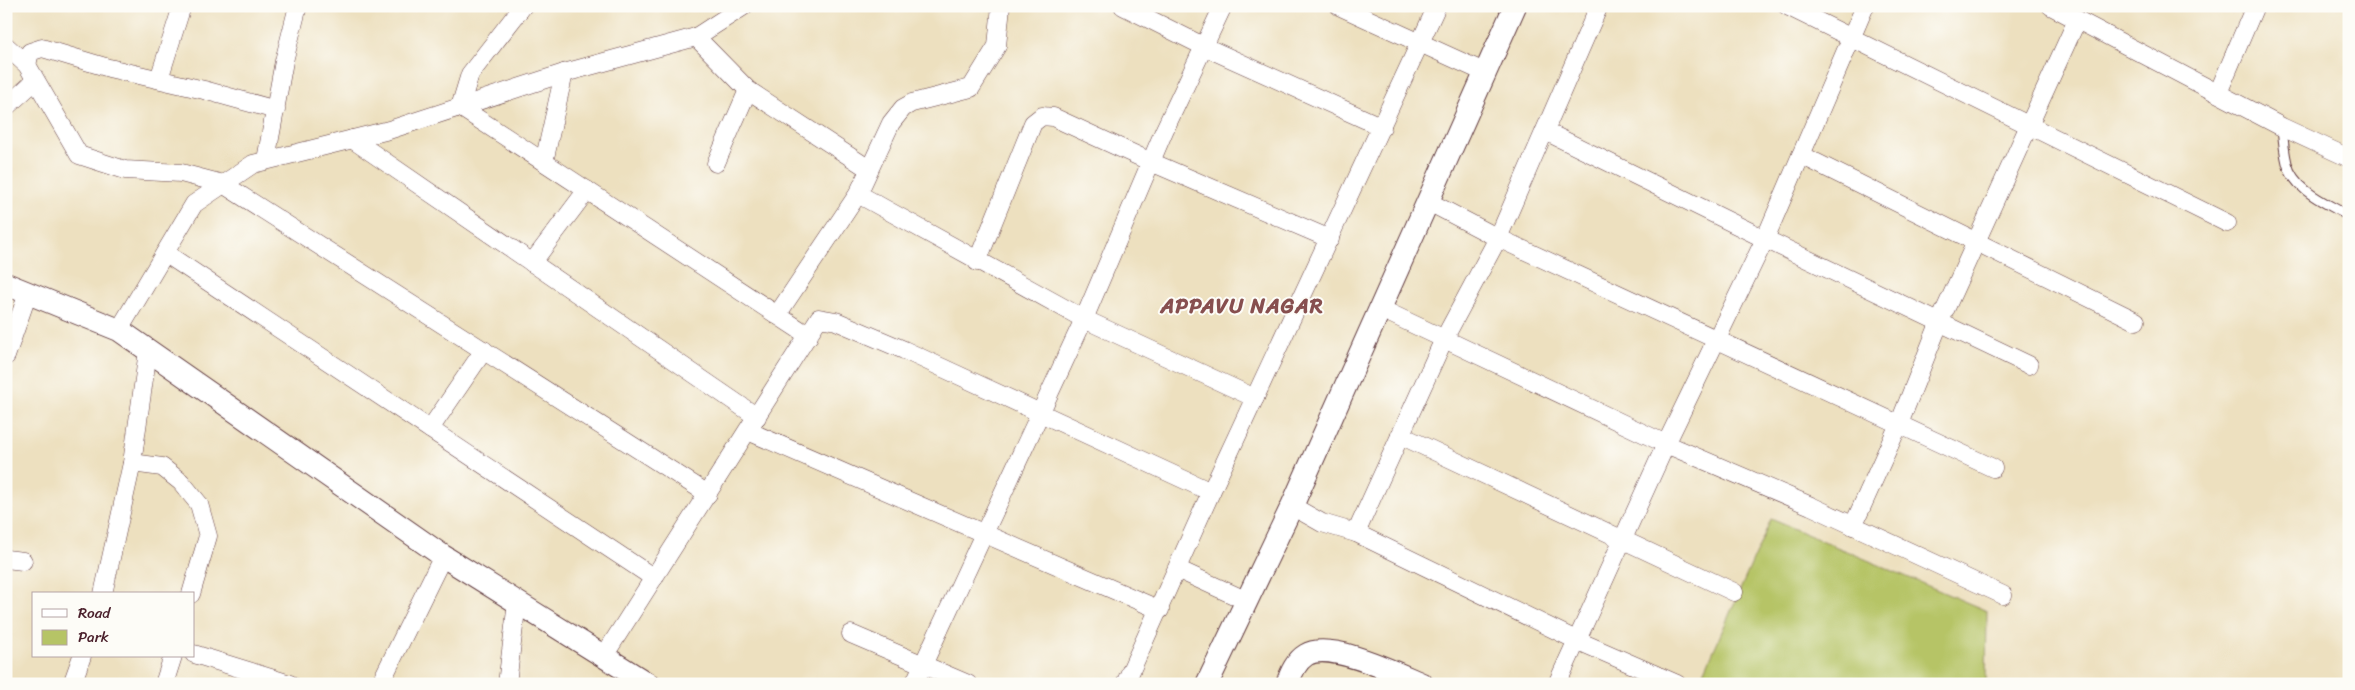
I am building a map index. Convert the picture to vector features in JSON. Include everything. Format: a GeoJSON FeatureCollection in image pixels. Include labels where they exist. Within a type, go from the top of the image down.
{"type":"FeatureCollection","features":[{"type":"Feature","properties":{"kind":"street"},"geometry":{"type":"LineString","coordinates":[[159,80],[182,6]]}},
{"type":"Feature","properties":{"kind":"street"},"geometry":{"type":"LineString","coordinates":[[266,160],[298,6]]}},
{"type":"Feature","properties":{"kind":"street"},"geometry":{"type":"LineString","coordinates":[[460,106],[470,74],[523,6]]}},
{"type":"Feature","properties":{"kind":"street"},"geometry":{"type":"LineString","coordinates":[[119,330],[194,204],[253,164],[389,130],[564,73],[696,37],[744,6]]}},
{"type":"Feature","properties":{"kind":"street"},"geometry":{"type":"LineString","coordinates":[[778,315],[858,194],[891,123],[903,108],[912,103],[971,88],[997,46],[1001,6]]}},
{"type":"Feature","properties":{"kind":"street"},"geometry":{"type":"LineString","coordinates":[[1123,6],[1203,46],[1382,127]]}},
{"type":"Feature","properties":{"kind":"street"},"geometry":{"type":"LineString","coordinates":[[914,684],[1084,319],[1151,162],[1223,6]]}},
{"type":"Feature","properties":{"kind":"street"},"geometry":{"type":"LineString","coordinates":[[1339,6],[1486,72]]}},
{"type":"Feature","properties":{"kind":"street"},"geometry":{"type":"LineString","coordinates":[[1125,684],[1254,398],[1330,239],[1437,6]]}},
{"type":"Feature","properties":{"kind":"street"},"geometry":{"type":"LineString","coordinates":[[1207,684],[1292,506],[1429,202],[1514,6]]}},
{"type":"Feature","properties":{"kind":"street"},"geometry":{"type":"LineString","coordinates":[[1356,533],[1444,339],[1498,238],[1599,6]]}},
{"type":"Feature","properties":{"kind":"street"},"geometry":{"type":"LineString","coordinates":[[1787,6],[2029,123],[2227,223]]}},
{"type":"Feature","properties":{"kind":"street"},"geometry":{"type":"LineString","coordinates":[[1557,684],[1666,444],[1765,239],[1865,6]]}},
{"type":"Feature","properties":{"kind":"street"},"geometry":{"type":"LineString","coordinates":[[2052,6],[2282,127],[2349,158]]}},
{"type":"Feature","properties":{"kind":"street"},"geometry":{"type":"LineString","coordinates":[[2218,94],[2255,6]]}},
{"type":"Feature","properties":{"kind":"street"},"geometry":{"type":"LineString","coordinates":[[1853,526],[1899,424],[1940,321],[2077,20]]}},
{"type":"Feature","properties":{"kind":"street"},"geometry":{"type":"LineString","coordinates":[[696,37],[748,90],[869,170]]}},
{"type":"Feature","properties":{"kind":"street"},"geometry":{"type":"LineString","coordinates":[[6,46],[27,65],[79,155],[125,170],[181,173],[223,184],[708,494]]}},
{"type":"Feature","properties":{"kind":"street"},"geometry":{"type":"LineString","coordinates":[[27,65],[30,52],[42,48],[109,68],[276,110]]}},
{"type":"Feature","properties":{"kind":"street"},"geometry":{"type":"LineString","coordinates":[[544,162],[564,73]]}},
{"type":"Feature","properties":{"kind":"street"},"geometry":{"type":"LineString","coordinates":[[6,107],[35,81]]}},
{"type":"Feature","properties":{"kind":"street"},"geometry":{"type":"LineString","coordinates":[[716,163],[748,90]]}},
{"type":"Feature","properties":{"kind":"street"},"geometry":{"type":"LineString","coordinates":[[460,106],[810,336]]}},
{"type":"Feature","properties":{"kind":"street"},"geometry":{"type":"LineString","coordinates":[[977,262],[1033,124],[1042,116],[1053,116],[1151,162],[1330,239]]}},
{"type":"Feature","properties":{"kind":"street"},"geometry":{"type":"LineString","coordinates":[[1545,131],[2029,365]]}},
{"type":"Feature","properties":{"kind":"street"},"geometry":{"type":"LineString","coordinates":[[352,139],[532,263],[753,424],[983,534],[1160,610]]}},
{"type":"Feature","properties":{"kind":"street"},"geometry":{"type":"LineString","coordinates":[[1801,155],[2136,322]]}},
{"type":"Feature","properties":{"kind":"street"},"geometry":{"type":"LineString","coordinates":[[532,263],[587,190]]}},
{"type":"Feature","properties":{"kind":"street"},"geometry":{"type":"LineString","coordinates":[[858,194],[977,262],[1084,319],[1254,398]]}},
{"type":"Feature","properties":{"kind":"street"},"geometry":{"type":"LineString","coordinates":[[1429,202],[1498,238],[1994,468]]}},
{"type":"Feature","properties":{"kind":"street"},"geometry":{"type":"LineString","coordinates":[[165,253],[654,578]]}},
{"type":"Feature","properties":{"kind":"street"},"geometry":{"type":"LineString","coordinates":[[6,284],[119,330],[443,556],[648,684]]}},
{"type":"Feature","properties":{"kind":"street"},"geometry":{"type":"LineString","coordinates":[[6,356],[28,292]]}},
{"type":"Feature","properties":{"kind":"street"},"geometry":{"type":"LineString","coordinates":[[1381,309],[1666,444],[1853,526],[2003,595]]}},
{"type":"Feature","properties":{"kind":"street"},"geometry":{"type":"LineString","coordinates":[[604,656],[810,336],[819,318],[836,321],[1040,412],[1211,492]]}},
{"type":"Feature","properties":{"kind":"street"},"geometry":{"type":"LineString","coordinates":[[430,429],[484,350]]}},
{"type":"Feature","properties":{"kind":"street"},"geometry":{"type":"LineString","coordinates":[[103,592],[132,463],[148,351]]}},
{"type":"Feature","properties":{"kind":"street"},"geometry":{"type":"LineString","coordinates":[[1400,435],[1734,592]]}},
{"type":"Feature","properties":{"kind":"street"},"geometry":{"type":"LineString","coordinates":[[132,463],[162,467],[181,482],[199,504],[208,536],[192,592]]}},
{"type":"Feature","properties":{"kind":"street"},"geometry":{"type":"LineString","coordinates":[[1292,506],[1322,523],[1356,533],[1576,640],[1677,684]]}},
{"type":"Feature","properties":{"kind":"street"},"geometry":{"type":"LineString","coordinates":[[380,684],[443,556]]}},
{"type":"Feature","properties":{"kind":"street"},"geometry":{"type":"LineString","coordinates":[[1177,569],[1246,600]]}},
{"type":"Feature","properties":{"kind":"street"},"geometry":{"type":"LineString","coordinates":[[507,684],[517,602]]}},
{"type":"Feature","properties":{"kind":"street"},"geometry":{"type":"LineString","coordinates":[[851,634],[968,684]]}},
{"type":"Feature","properties":{"kind":"street"},"geometry":{"type":"LineString","coordinates":[[1287,684],[1294,668],[1307,654],[1334,651],[1374,664],[1422,684]]}},
{"type":"Feature","properties":{"kind":"street"},"geometry":{"type":"LineString","coordinates":[[195,654],[290,684]]}},
{"type":"Feature","properties":{"kind":"street"},"geometry":{"type":"LineString","coordinates":[[72,684],[81,658]]}},
{"type":"Feature","properties":{"kind":"street"},"geometry":{"type":"LineString","coordinates":[[164,684],[171,658]]}},
{"type":"Feature","properties":{"kind":"lane"},"geometry":{"type":"LineString","coordinates":[[2282,127],[2287,165],[2292,176],[2305,190],[2345,214]]}},
{"type":"Feature","properties":{"kind":"green space"},"geometry":{"type":"Polygon","coordinates":[[[1771,519],[1987,611],[1986,684],[1699,684],[1771,519]]]}},
{"type":"Feature","properties":{"kind":"district","name":"APPAVU NAGAR"},"geometry":{"type":"Point","coordinates":[1242,306]}}]}
